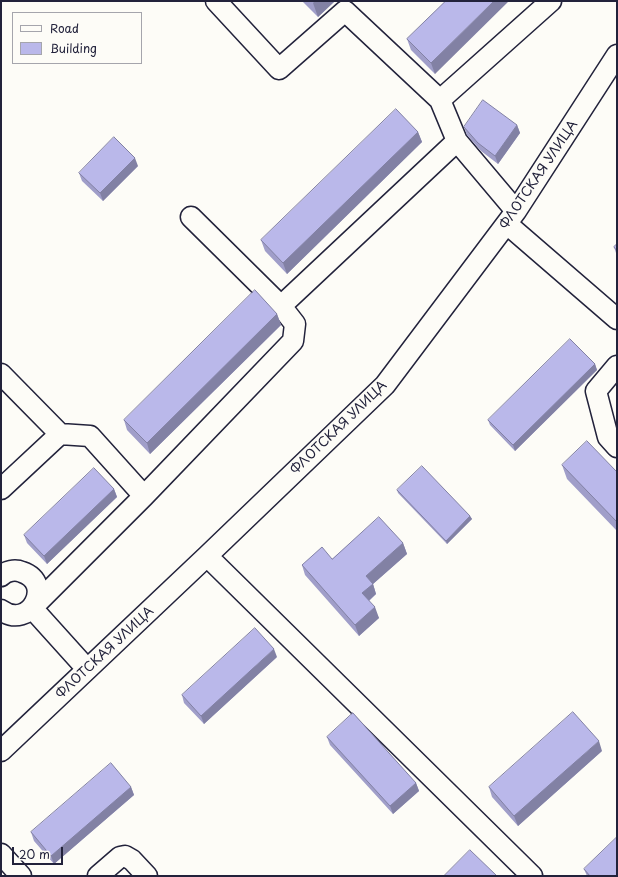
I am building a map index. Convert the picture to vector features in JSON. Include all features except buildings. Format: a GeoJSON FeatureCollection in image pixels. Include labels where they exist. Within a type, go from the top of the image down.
{"type":"FeatureCollection","features":[{"type":"Feature","properties":{"kind":"street"},"geometry":{"type":"LineString","coordinates":[[216,1],[279,69],[350,6],[440,100],[457,141],[511,218],[617,319]]}},
{"type":"Feature","properties":{"kind":"street"},"geometry":{"type":"LineString","coordinates":[[440,100],[550,1]]}},
{"type":"Feature","properties":{"kind":"street","name":"ФЛОТСКАЯ УЛИЦА"},"geometry":{"type":"LineString","coordinates":[[1,751],[385,385],[511,218],[617,55]]}},
{"type":"Feature","properties":{"kind":"street"},"geometry":{"type":"LineString","coordinates":[[281,306],[457,141]]}},
{"type":"Feature","properties":{"kind":"street"},"geometry":{"type":"LineString","coordinates":[[1,610],[8,614],[14,615],[27,612],[32,608],[144,496],[293,340],[295,324],[281,306],[191,217]]}},
{"type":"Feature","properties":{"kind":"street"},"geometry":{"type":"LineString","coordinates":[[617,366],[596,391],[608,437],[617,447]]}},
{"type":"Feature","properties":{"kind":"street"},"geometry":{"type":"LineString","coordinates":[[1,374],[60,434],[90,436],[144,496]]}},
{"type":"Feature","properties":{"kind":"street"},"geometry":{"type":"LineString","coordinates":[[1,489],[60,434]]}},
{"type":"Feature","properties":{"kind":"street"},"geometry":{"type":"LineString","coordinates":[[207,556],[532,876]]}},
{"type":"Feature","properties":{"kind":"street"},"geometry":{"type":"LineString","coordinates":[[1,576],[10,571],[18,571],[26,573],[32,578],[38,593],[32,608]]}},
{"type":"Feature","properties":{"kind":"street"},"geometry":{"type":"LineString","coordinates":[[32,608],[87,669]]}},
{"type":"Feature","properties":{"kind":"street"},"geometry":{"type":"LineString","coordinates":[[1,854],[21,876]]}},
{"type":"Feature","properties":{"kind":"street"},"geometry":{"type":"LineString","coordinates":[[98,876],[120,857],[125,856],[132,860],[147,876]]}}]}
